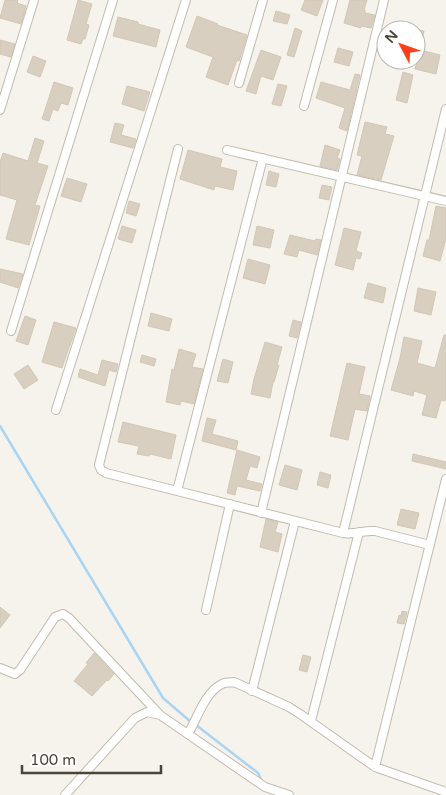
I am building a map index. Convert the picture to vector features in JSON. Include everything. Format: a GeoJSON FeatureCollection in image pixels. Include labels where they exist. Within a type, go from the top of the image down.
{"type":"FeatureCollection","features":[{"type":"Feature","properties":{"kind":"street"},"geometry":{"type":"LineString","coordinates":[[0,110],[34,0]]}},
{"type":"Feature","properties":{"kind":"street"},"geometry":{"type":"LineString","coordinates":[[11,331],[113,0]]}},
{"type":"Feature","properties":{"kind":"street"},"geometry":{"type":"LineString","coordinates":[[56,410],[186,0]]}},
{"type":"Feature","properties":{"kind":"street"},"geometry":{"type":"LineString","coordinates":[[239,83],[263,0]]}},
{"type":"Feature","properties":{"kind":"street"},"geometry":{"type":"LineString","coordinates":[[304,106],[333,0]]}},
{"type":"Feature","properties":{"kind":"street"},"geometry":{"type":"LineString","coordinates":[[261,512],[384,0]]}},
{"type":"Feature","properties":{"kind":"street"},"geometry":{"type":"LineString","coordinates":[[343,533],[446,109]]}},
{"type":"Feature","properties":{"kind":"street"},"geometry":{"type":"LineString","coordinates":[[178,149],[98,465],[101,470],[106,473],[343,533],[349,534],[368,530],[430,544]]}},
{"type":"Feature","properties":{"kind":"street"},"geometry":{"type":"LineString","coordinates":[[227,150],[446,201]]}},
{"type":"Feature","properties":{"kind":"street"},"geometry":{"type":"LineString","coordinates":[[176,491],[263,158]]}},
{"type":"Feature","properties":{"kind":"street"},"geometry":{"type":"LineString","coordinates":[[375,767],[446,479]]}},
{"type":"Feature","properties":{"kind":"street"},"geometry":{"type":"LineString","coordinates":[[206,610],[230,504]]}},
{"type":"Feature","properties":{"kind":"street"},"geometry":{"type":"LineString","coordinates":[[252,691],[295,521]]}},
{"type":"Feature","properties":{"kind":"street"},"geometry":{"type":"LineString","coordinates":[[311,721],[359,532]]}},
{"type":"Feature","properties":{"kind":"street"},"geometry":{"type":"LineString","coordinates":[[0,668],[15,674],[20,670],[55,617],[63,614],[70,618],[160,715],[265,787],[289,795]]}},
{"type":"Feature","properties":{"kind":"street"},"geometry":{"type":"LineString","coordinates":[[188,734],[206,699],[213,690],[224,683],[234,682],[290,707],[375,767],[446,792]]}},
{"type":"Feature","properties":{"kind":"street"},"geometry":{"type":"LineString","coordinates":[[65,795],[134,718],[147,712],[160,715]]}},
{"type":"Feature","properties":{"kind":"building"},"geometry":{"type":"Polygon","coordinates":[[[5,0],[18,0],[17,3],[26,6],[21,24],[0,18],[5,0]]]}},
{"type":"Feature","properties":{"kind":"building"},"geometry":{"type":"Polygon","coordinates":[[[78,0],[92,4],[86,24],[89,25],[85,39],[83,39],[81,44],[67,40],[78,0]]]}},
{"type":"Feature","properties":{"kind":"building"},"geometry":{"type":"Polygon","coordinates":[[[305,0],[323,0],[317,16],[301,10],[305,0]]]}},
{"type":"Feature","properties":{"kind":"building"},"geometry":{"type":"Polygon","coordinates":[[[350,0],[367,0],[365,13],[375,15],[371,28],[361,26],[361,28],[344,23],[350,0]]]}},
{"type":"Feature","properties":{"kind":"building"},"geometry":{"type":"Polygon","coordinates":[[[276,11],[290,15],[287,24],[273,21],[276,11]]]}},
{"type":"Feature","properties":{"kind":"building"},"geometry":{"type":"Polygon","coordinates":[[[197,16],[247,35],[239,61],[237,60],[228,85],[206,77],[213,57],[186,47],[197,16]]]}},
{"type":"Feature","properties":{"kind":"building"},"geometry":{"type":"Polygon","coordinates":[[[118,17],[160,30],[156,47],[113,36],[118,17]]]}},
{"type":"Feature","properties":{"kind":"building"},"geometry":{"type":"Polygon","coordinates":[[[295,28],[302,31],[294,57],[287,55],[295,28]]]}},
{"type":"Feature","properties":{"kind":"building"},"geometry":{"type":"Polygon","coordinates":[[[0,40],[15,44],[11,57],[0,54],[0,40]]]}},
{"type":"Feature","properties":{"kind":"building"},"geometry":{"type":"Polygon","coordinates":[[[338,48],[353,52],[349,66],[334,62],[338,48]]]}},
{"type":"Feature","properties":{"kind":"building"},"geometry":{"type":"Polygon","coordinates":[[[261,50],[281,57],[273,80],[261,76],[256,94],[246,91],[261,50]]]}},
{"type":"Feature","properties":{"kind":"building"},"geometry":{"type":"Polygon","coordinates":[[[426,52],[440,55],[436,74],[419,70],[426,70],[426,52]]]}},
{"type":"Feature","properties":{"kind":"building"},"geometry":{"type":"Polygon","coordinates":[[[33,56],[46,61],[40,77],[27,72],[33,56]]]}},
{"type":"Feature","properties":{"kind":"building"},"geometry":{"type":"Polygon","coordinates":[[[403,72],[413,75],[407,103],[396,100],[403,72]]]}},
{"type":"Feature","properties":{"kind":"building"},"geometry":{"type":"Polygon","coordinates":[[[355,74],[360,75],[347,131],[339,128],[345,108],[316,98],[321,82],[350,90],[355,74]]]}},
{"type":"Feature","properties":{"kind":"building"},"geometry":{"type":"Polygon","coordinates":[[[54,82],[73,88],[68,105],[61,103],[58,111],[53,109],[49,121],[42,119],[54,82]]]}},
{"type":"Feature","properties":{"kind":"building"},"geometry":{"type":"Polygon","coordinates":[[[278,84],[287,86],[281,106],[272,104],[278,84]]]}},
{"type":"Feature","properties":{"kind":"building"},"geometry":{"type":"Polygon","coordinates":[[[127,86],[150,92],[144,111],[122,104],[127,86]]]}},
{"type":"Feature","properties":{"kind":"building"},"geometry":{"type":"Polygon","coordinates":[[[365,122],[387,127],[385,134],[394,136],[381,180],[357,175],[362,156],[357,155],[365,122]]]}},
{"type":"Feature","properties":{"kind":"building"},"geometry":{"type":"Polygon","coordinates":[[[115,123],[124,125],[121,135],[136,139],[133,148],[110,142],[115,123]]]}},
{"type":"Feature","properties":{"kind":"building"},"geometry":{"type":"Polygon","coordinates":[[[35,138],[44,141],[37,163],[48,166],[35,205],[40,206],[29,245],[6,239],[17,200],[0,195],[0,162],[3,153],[28,161],[35,138]]]}},
{"type":"Feature","properties":{"kind":"building"},"geometry":{"type":"Polygon","coordinates":[[[325,145],[340,150],[337,158],[340,159],[337,170],[320,166],[325,145]]]}},
{"type":"Feature","properties":{"kind":"building"},"geometry":{"type":"Polygon","coordinates":[[[188,150],[222,159],[220,167],[237,171],[233,190],[215,186],[214,190],[180,179],[188,150]]]}},
{"type":"Feature","properties":{"kind":"building"},"geometry":{"type":"Polygon","coordinates":[[[269,171],[279,174],[276,187],[266,185],[269,171]]]}},
{"type":"Feature","properties":{"kind":"building"},"geometry":{"type":"Polygon","coordinates":[[[67,178],[87,184],[81,202],[61,196],[67,178]]]}},
{"type":"Feature","properties":{"kind":"building"},"geometry":{"type":"Polygon","coordinates":[[[322,185],[332,187],[329,200],[319,198],[322,185]]]}},
{"type":"Feature","properties":{"kind":"building"},"geometry":{"type":"Polygon","coordinates":[[[129,201],[140,204],[136,216],[126,213],[129,201]]]}},
{"type":"Feature","properties":{"kind":"building"},"geometry":{"type":"Polygon","coordinates":[[[436,206],[446,208],[446,239],[440,261],[423,256],[427,240],[429,240],[436,206]]]}},
{"type":"Feature","properties":{"kind":"building"},"geometry":{"type":"Polygon","coordinates":[[[122,226],[136,230],[132,243],[118,239],[122,226]]]}},
{"type":"Feature","properties":{"kind":"building"},"geometry":{"type":"Polygon","coordinates":[[[257,226],[274,230],[270,248],[253,245],[257,226]]]}},
{"type":"Feature","properties":{"kind":"building"},"geometry":{"type":"Polygon","coordinates":[[[344,228],[361,232],[356,251],[362,253],[360,259],[356,258],[353,270],[335,265],[344,228]]]}},
{"type":"Feature","properties":{"kind":"building"},"geometry":{"type":"Polygon","coordinates":[[[290,235],[315,241],[316,239],[321,240],[317,255],[299,250],[297,257],[284,254],[290,235]]]}},
{"type":"Feature","properties":{"kind":"building"},"geometry":{"type":"Polygon","coordinates":[[[248,259],[270,265],[265,284],[243,278],[248,259]]]}},
{"type":"Feature","properties":{"kind":"building"},"geometry":{"type":"Polygon","coordinates":[[[0,269],[23,274],[18,288],[0,282],[0,269]]]}},
{"type":"Feature","properties":{"kind":"building"},"geometry":{"type":"Polygon","coordinates":[[[368,283],[386,288],[383,303],[364,298],[368,283]]]}},
{"type":"Feature","properties":{"kind":"building"},"geometry":{"type":"Polygon","coordinates":[[[418,288],[436,292],[431,315],[414,311],[418,288]]]}},
{"type":"Feature","properties":{"kind":"building"},"geometry":{"type":"Polygon","coordinates":[[[151,313],[172,319],[169,331],[148,326],[151,313]]]}},
{"type":"Feature","properties":{"kind":"building"},"geometry":{"type":"Polygon","coordinates":[[[25,316],[36,320],[28,345],[16,341],[25,316]]]}},
{"type":"Feature","properties":{"kind":"building"},"geometry":{"type":"Polygon","coordinates":[[[293,320],[301,322],[297,338],[289,336],[293,320]]]}},
{"type":"Feature","properties":{"kind":"building"},"geometry":{"type":"Polygon","coordinates":[[[54,322],[76,328],[62,368],[42,362],[54,322]]]}},
{"type":"Feature","properties":{"kind":"building"},"geometry":{"type":"Polygon","coordinates":[[[444,335],[446,335],[446,401],[441,400],[436,418],[422,415],[427,395],[414,391],[413,396],[391,390],[404,337],[422,341],[417,363],[435,368],[444,335]]]}},
{"type":"Feature","properties":{"kind":"building"},"geometry":{"type":"Polygon","coordinates":[[[265,342],[282,347],[270,398],[251,394],[265,342]]]}},
{"type":"Feature","properties":{"kind":"building"},"geometry":{"type":"Polygon","coordinates":[[[179,349],[196,354],[192,367],[203,369],[194,404],[181,401],[180,405],[166,402],[172,369],[174,370],[179,349]]]}},
{"type":"Feature","properties":{"kind":"building"},"geometry":{"type":"Polygon","coordinates":[[[142,355],[156,359],[154,366],[140,362],[142,355]]]}},
{"type":"Feature","properties":{"kind":"building"},"geometry":{"type":"Polygon","coordinates":[[[223,359],[233,362],[228,383],[217,381],[223,359]]]}},
{"type":"Feature","properties":{"kind":"building"},"geometry":{"type":"Polygon","coordinates":[[[102,360],[118,364],[116,372],[109,370],[105,386],[78,377],[80,369],[98,375],[102,360]]]}},
{"type":"Feature","properties":{"kind":"building"},"geometry":{"type":"Polygon","coordinates":[[[347,363],[365,367],[359,394],[370,396],[367,411],[355,409],[348,440],[330,436],[347,363]]]}},
{"type":"Feature","properties":{"kind":"building"},"geometry":{"type":"Polygon","coordinates":[[[28,365],[38,380],[24,389],[14,374],[28,365]]]}},
{"type":"Feature","properties":{"kind":"building"},"geometry":{"type":"Polygon","coordinates":[[[207,418],[216,420],[212,434],[238,441],[236,450],[202,441],[207,418]]]}},
{"type":"Feature","properties":{"kind":"building"},"geometry":{"type":"Polygon","coordinates":[[[123,422],[176,435],[171,459],[150,454],[149,456],[137,454],[139,446],[118,442],[123,422]]]}},
{"type":"Feature","properties":{"kind":"building"},"geometry":{"type":"Polygon","coordinates":[[[237,450],[260,457],[257,468],[250,466],[246,480],[262,484],[260,491],[237,486],[235,495],[227,493],[237,450]]]}},
{"type":"Feature","properties":{"kind":"building"},"geometry":{"type":"Polygon","coordinates":[[[413,454],[446,462],[446,469],[412,461],[413,454]]]}},
{"type":"Feature","properties":{"kind":"building"},"geometry":{"type":"Polygon","coordinates":[[[285,465],[302,470],[297,490],[279,485],[285,465]]]}},
{"type":"Feature","properties":{"kind":"building"},"geometry":{"type":"Polygon","coordinates":[[[320,472],[331,475],[328,488],[317,485],[320,472]]]}},
{"type":"Feature","properties":{"kind":"building"},"geometry":{"type":"Polygon","coordinates":[[[401,509],[419,513],[415,529],[397,525],[401,509]]]}},
{"type":"Feature","properties":{"kind":"building"},"geometry":{"type":"Polygon","coordinates":[[[266,519],[278,522],[275,532],[282,534],[278,552],[260,547],[266,519]]]}},
{"type":"Feature","properties":{"kind":"building"},"geometry":{"type":"Polygon","coordinates":[[[0,607],[10,615],[0,628],[0,607]]]}},
{"type":"Feature","properties":{"kind":"building"},"geometry":{"type":"Polygon","coordinates":[[[402,611],[407,612],[404,624],[397,623],[402,611]]]}},
{"type":"Feature","properties":{"kind":"building"},"geometry":{"type":"Polygon","coordinates":[[[94,653],[114,674],[92,696],[74,681],[88,664],[86,663],[94,653]]]}},
{"type":"Feature","properties":{"kind":"building"},"geometry":{"type":"Polygon","coordinates":[[[303,655],[311,657],[307,672],[299,670],[303,655]]]}},
{"type":"Feature","properties":{"kind":"waterway"},"geometry":{"type":"LineString","coordinates":[[0,426],[163,698],[191,722]]}},
{"type":"Feature","properties":{"kind":"waterway"},"geometry":{"type":"LineString","coordinates":[[196,725],[258,773],[263,783]]}}]}
